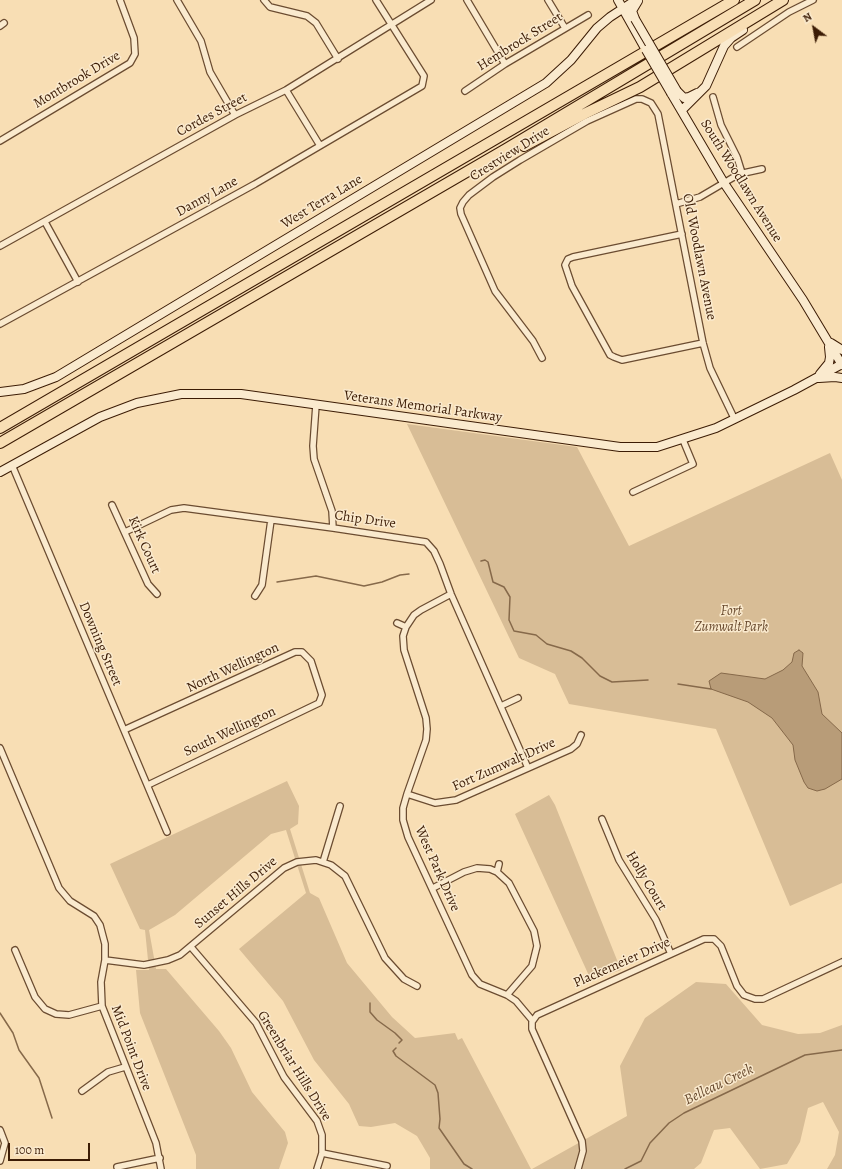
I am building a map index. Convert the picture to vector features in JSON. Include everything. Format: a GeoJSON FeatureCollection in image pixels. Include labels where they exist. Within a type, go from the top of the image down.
{"type":"FeatureCollection","features":[{"type":"Feature","properties":{"kind":"highway"},"geometry":{"type":"LineString","coordinates":[[0,428],[734,0]]}},
{"type":"Feature","properties":{"kind":"highway"},"geometry":{"type":"LineString","coordinates":[[0,442],[506,149],[755,0]]}},
{"type":"Feature","properties":{"kind":"highway"},"geometry":{"type":"LineString","coordinates":[[506,149],[525,146],[584,114],[640,87],[783,0]]}},
{"type":"Feature","properties":{"kind":"street","name":"Montbrook Drive"},"geometry":{"type":"LineString","coordinates":[[0,141],[130,63],[135,54],[134,38],[120,0]]}},
{"type":"Feature","properties":{"kind":"street"},"geometry":{"type":"LineString","coordinates":[[177,0],[201,41],[210,72],[235,115]]}},
{"type":"Feature","properties":{"kind":"street"},"geometry":{"type":"LineString","coordinates":[[264,0],[270,7],[307,16],[316,23],[338,59]]}},
{"type":"Feature","properties":{"kind":"street"},"geometry":{"type":"LineString","coordinates":[[376,0],[392,25]]}},
{"type":"Feature","properties":{"kind":"street","name":"Cordes Street"},"geometry":{"type":"LineString","coordinates":[[0,246],[235,115],[286,90],[431,0]]}},
{"type":"Feature","properties":{"kind":"street"},"geometry":{"type":"LineString","coordinates":[[467,0],[505,64]]}},
{"type":"Feature","properties":{"kind":"street"},"geometry":{"type":"LineString","coordinates":[[548,0],[565,28]]}},
{"type":"Feature","properties":{"kind":"street","name":"South Woodlawn Avenue"},"geometry":{"type":"LineString","coordinates":[[618,0],[674,92],[682,110],[724,183],[803,300],[842,364]]}},
{"type":"Feature","properties":{"kind":"street"},"geometry":{"type":"LineString","coordinates":[[632,21],[632,11],[638,0]]}},
{"type":"Feature","properties":{"kind":"street","name":"West Terra Lane"},"geometry":{"type":"LineString","coordinates":[[0,392],[24,389],[56,377],[546,83],[572,60],[597,28],[623,8],[638,0]]}},
{"type":"Feature","properties":{"kind":"street"},"geometry":{"type":"LineString","coordinates":[[682,110],[706,86],[728,41],[737,33],[790,0]]}},
{"type":"Feature","properties":{"kind":"street"},"geometry":{"type":"LineString","coordinates":[[737,47],[789,12],[813,0]]}},
{"type":"Feature","properties":{"kind":"street","name":"Hembrock Street"},"geometry":{"type":"LineString","coordinates":[[465,91],[505,64],[588,15]]}},
{"type":"Feature","properties":{"kind":"street","name":"Danny Lane"},"geometry":{"type":"LineString","coordinates":[[0,324],[255,184],[319,144],[422,86],[424,76],[392,25]]}},
{"type":"Feature","properties":{"kind":"street"},"geometry":{"type":"LineString","coordinates":[[674,92],[684,98],[689,97],[706,86]]}},
{"type":"Feature","properties":{"kind":"street"},"geometry":{"type":"LineString","coordinates":[[286,90],[319,144]]}},
{"type":"Feature","properties":{"kind":"street"},"geometry":{"type":"LineString","coordinates":[[713,97],[721,125],[738,157],[742,173]]}},
{"type":"Feature","properties":{"kind":"street","name":"Crestview Drive"},"geometry":{"type":"LineString","coordinates":[[542,358],[533,341],[495,292],[461,214],[460,208],[469,195],[493,177],[577,126],[636,99],[647,101]]}},
{"type":"Feature","properties":{"kind":"street","name":"Old Woodlawn Avenue"},"geometry":{"type":"LineString","coordinates":[[647,101],[655,108],[658,114],[703,343],[710,368],[734,418]]}},
{"type":"Feature","properties":{"kind":"street"},"geometry":{"type":"LineString","coordinates":[[676,204],[700,197],[742,173],[762,169]]}},
{"type":"Feature","properties":{"kind":"street"},"geometry":{"type":"LineString","coordinates":[[45,222],[78,282]]}},
{"type":"Feature","properties":{"kind":"street"},"geometry":{"type":"LineString","coordinates":[[682,234],[573,257],[568,259],[564,265],[572,286],[610,355],[614,358],[622,360],[703,343]]}},
{"type":"Feature","properties":{"kind":"street"},"geometry":{"type":"LineString","coordinates":[[827,340],[842,350]]}},
{"type":"Feature","properties":{"kind":"street"},"geometry":{"type":"LineString","coordinates":[[815,379],[829,363],[830,357],[827,340]]}},
{"type":"Feature","properties":{"kind":"street","name":"Veterans Memorial Parkway"},"geometry":{"type":"LineString","coordinates":[[0,472],[100,417],[152,399],[181,394],[235,394],[620,447],[657,447],[683,440],[716,428],[842,364]]}},
{"type":"Feature","properties":{"kind":"street"},"geometry":{"type":"LineString","coordinates":[[815,379],[834,377],[842,378]]}},
{"type":"Feature","properties":{"kind":"street"},"geometry":{"type":"LineString","coordinates":[[316,405],[313,446],[314,459],[332,511],[333,528]]}},
{"type":"Feature","properties":{"kind":"street"},"geometry":{"type":"LineString","coordinates":[[633,492],[693,464],[683,440]]}},
{"type":"Feature","properties":{"kind":"street","name":"Downing Street"},"geometry":{"type":"LineString","coordinates":[[12,465],[167,832]]}},
{"type":"Feature","properties":{"kind":"street","name":"Kirk Court"},"geometry":{"type":"LineString","coordinates":[[112,504],[148,584],[157,594]]}},
{"type":"Feature","properties":{"kind":"street","name":"Chip Drive"},"geometry":{"type":"LineString","coordinates":[[125,532],[171,510],[184,508],[426,542],[434,550],[451,594],[528,768]]}},
{"type":"Feature","properties":{"kind":"street"},"geometry":{"type":"LineString","coordinates":[[255,596],[262,585],[271,520]]}},
{"type":"Feature","properties":{"kind":"street"},"geometry":{"type":"LineString","coordinates":[[397,623],[406,627],[421,610],[451,594]]}},
{"type":"Feature","properties":{"kind":"street","name":"West Park Drive"},"geometry":{"type":"LineString","coordinates":[[406,627],[403,636],[404,650],[426,718],[427,729],[426,740],[406,794],[402,814],[404,826],[472,975],[485,987],[507,995],[516,1001],[532,1020]]}},
{"type":"Feature","properties":{"kind":"street","name":"North Wellington"},"geometry":{"type":"LineString","coordinates":[[124,730],[295,652],[302,652],[311,661],[322,696],[322,701]]}},
{"type":"Feature","properties":{"kind":"street"},"geometry":{"type":"LineString","coordinates":[[500,706],[518,698]]}},
{"type":"Feature","properties":{"kind":"street","name":"South Wellington"},"geometry":{"type":"LineString","coordinates":[[148,785],[322,701]]}},
{"type":"Feature","properties":{"kind":"street","name":"Fort Zumwalt Drive"},"geometry":{"type":"LineString","coordinates":[[406,794],[435,803],[452,802],[570,750],[577,744],[581,735]]}},
{"type":"Feature","properties":{"kind":"street","name":"Mid Point Drive"},"geometry":{"type":"LineString","coordinates":[[0,748],[59,888],[70,901],[94,916],[100,925],[105,944],[105,960],[101,982],[102,1006],[156,1144],[161,1169]]}},
{"type":"Feature","properties":{"kind":"street"},"geometry":{"type":"LineString","coordinates":[[340,806],[324,862],[332,865],[345,876],[385,958],[404,979],[417,986]]}},
{"type":"Feature","properties":{"kind":"street","name":"Holly Court"},"geometry":{"type":"LineString","coordinates":[[602,820],[619,860],[656,920],[671,954]]}},
{"type":"Feature","properties":{"kind":"street","name":"Sunset Hills Drive"},"geometry":{"type":"LineString","coordinates":[[105,960],[135,964],[152,964],[168,960],[191,947],[284,868],[309,860],[324,862]]}},
{"type":"Feature","properties":{"kind":"street"},"geometry":{"type":"LineString","coordinates":[[497,872],[499,864]]}},
{"type":"Feature","properties":{"kind":"street"},"geometry":{"type":"LineString","coordinates":[[433,888],[474,869],[484,868],[497,872],[511,885],[534,931],[536,940],[536,954],[532,966],[507,995]]}},
{"type":"Feature","properties":{"kind":"street","name":"Plackemeier Drive"},"geometry":{"type":"LineString","coordinates":[[532,1020],[544,1011],[704,939],[714,939],[725,951],[741,992],[749,998],[755,1000],[763,999],[842,962]]}},
{"type":"Feature","properties":{"kind":"street","name":"Greenbriar Hills Drive"},"geometry":{"type":"LineString","coordinates":[[191,947],[256,1023],[284,1077],[318,1121],[322,1135],[322,1153],[317,1169]]}},
{"type":"Feature","properties":{"kind":"street"},"geometry":{"type":"LineString","coordinates":[[15,950],[34,997],[45,1009],[56,1014],[69,1015],[102,1006]]}},
{"type":"Feature","properties":{"kind":"street"},"geometry":{"type":"LineString","coordinates":[[532,1020],[532,1029],[581,1136],[583,1150],[578,1169]]}},
{"type":"Feature","properties":{"kind":"street"},"geometry":{"type":"LineString","coordinates":[[82,1091],[108,1072],[125,1067]]}},
{"type":"Feature","properties":{"kind":"street"},"geometry":{"type":"LineString","coordinates":[[0,1130],[5,1143],[0,1161]]}},
{"type":"Feature","properties":{"kind":"street"},"geometry":{"type":"LineString","coordinates":[[322,1153],[387,1166]]}},
{"type":"Feature","properties":{"kind":"street"},"geometry":{"type":"LineString","coordinates":[[117,1167],[160,1158]]}},
{"type":"Feature","properties":{"kind":"green space","name":"Fort Zumwalt Park"},"geometry":{"type":"Polygon","coordinates":[[[407,424],[577,447],[629,546],[830,453],[842,480],[842,883],[790,906],[716,729],[569,704],[555,674],[519,658],[407,424]]]}},
{"type":"Feature","properties":{"kind":"green space"},"geometry":{"type":"Polygon","coordinates":[[[287,781],[299,806],[298,824],[290,829],[310,893],[319,898],[347,963],[392,1017],[415,1038],[455,1033],[458,1040],[462,1038],[531,1169],[430,1169],[430,1158],[417,1136],[395,1123],[371,1127],[359,1126],[349,1104],[314,1060],[283,1001],[239,949],[306,893],[286,830],[271,834],[175,915],[149,930],[156,969],[166,969],[219,1031],[231,1048],[252,1092],[285,1132],[288,1143],[279,1169],[196,1169],[196,1155],[140,1013],[136,970],[149,970],[145,930],[140,929],[110,864],[287,781]]]}},
{"type":"Feature","properties":{"kind":"green space"},"geometry":{"type":"Polygon","coordinates":[[[549,795],[555,805],[621,970],[591,980],[515,814],[549,795]]]}},
{"type":"Feature","properties":{"kind":"green space"},"geometry":{"type":"Polygon","coordinates":[[[696,982],[726,984],[762,1025],[798,1034],[820,1033],[842,1025],[842,1169],[827,1169],[835,1155],[839,1132],[823,1102],[808,1108],[800,1142],[787,1164],[760,1169],[730,1128],[714,1130],[701,1163],[694,1169],[532,1169],[627,1116],[620,1066],[645,1018],[696,982]]]}},
{"type":"Feature","properties":{"kind":"shaded area"},"geometry":{"type":"Polygon","coordinates":[[[799,650],[803,653],[802,666],[818,692],[822,714],[842,733],[842,779],[825,789],[817,791],[808,788],[804,782],[795,760],[793,745],[772,718],[748,702],[711,689],[709,681],[721,673],[765,679],[783,670],[792,662],[794,653],[799,650]]]}},
{"type":"Feature","properties":{"kind":"waterway"},"geometry":{"type":"LineString","coordinates":[[481,561],[485,560],[488,562],[493,582],[504,587],[510,597],[509,620],[514,631],[536,635],[547,644],[571,651],[582,658],[600,676],[612,682],[648,680]]}},
{"type":"Feature","properties":{"kind":"waterway"},"geometry":{"type":"LineString","coordinates":[[277,582],[316,576],[364,586],[382,582],[400,575],[409,574]]}},
{"type":"Feature","properties":{"kind":"waterway"},"geometry":{"type":"LineString","coordinates":[[678,684],[711,689]]}},
{"type":"Feature","properties":{"kind":"waterway"},"geometry":{"type":"LineString","coordinates":[[370,1003],[370,1012],[377,1020],[402,1040],[399,1043]]}},
{"type":"Feature","properties":{"kind":"waterway"},"geometry":{"type":"LineString","coordinates":[[0,1013],[13,1033],[19,1050],[39,1078],[52,1118]]}},
{"type":"Feature","properties":{"kind":"waterway"},"geometry":{"type":"LineString","coordinates":[[396,1048],[393,1051],[396,1056],[435,1085],[438,1093],[440,1119],[439,1128],[464,1164],[472,1169]]}},
{"type":"Feature","properties":{"kind":"waterway","name":"Belleau Creek"},"geometry":{"type":"LineString","coordinates":[[625,1169],[641,1161],[650,1143],[669,1123],[684,1113],[805,1055],[842,1050]]}}]}
